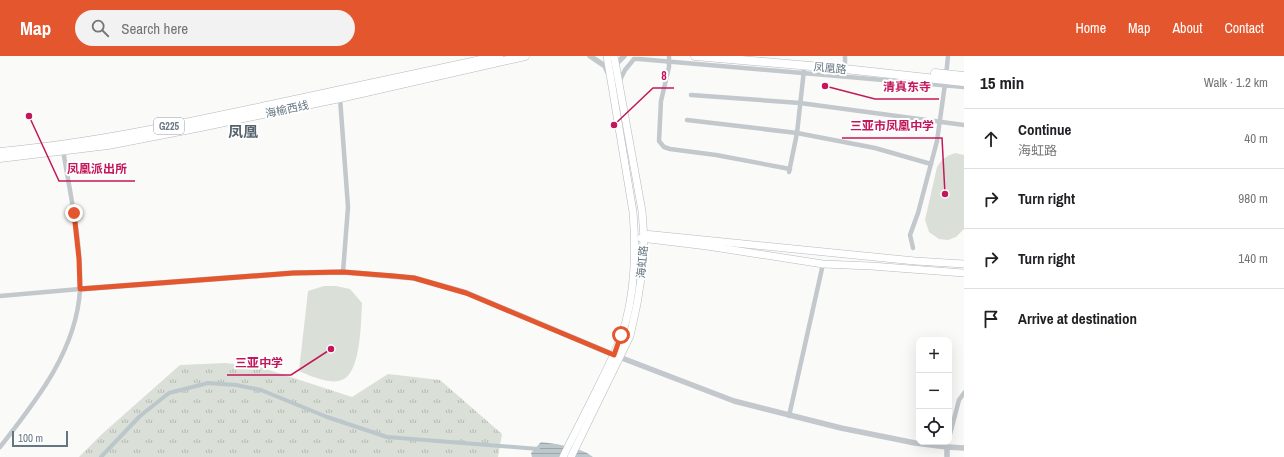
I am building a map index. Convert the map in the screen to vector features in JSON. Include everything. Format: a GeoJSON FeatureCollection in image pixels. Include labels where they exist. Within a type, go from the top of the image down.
{"type":"FeatureCollection","features":[{"type":"Feature","properties":{"kind":"highway","name":"海榆西线"},"geometry":{"type":"LineString","coordinates":[[0,152],[25,150],[124,134],[204,119],[499,56]]}},
{"type":"Feature","properties":{"kind":"highway","name":"海榆西线"},"geometry":{"type":"LineString","coordinates":[[0,158],[108,145],[209,126],[525,56]]}},
{"type":"Feature","properties":{"kind":"highway","name":"凤凰路"},"geometry":{"type":"LineString","coordinates":[[695,56],[804,69],[845,67]]}},
{"type":"Feature","properties":{"kind":"highway","name":"凤凰路"},"geometry":{"type":"LineString","coordinates":[[740,56],[964,82]]}},
{"type":"Feature","properties":{"kind":"highway","name":"凤凰路"},"geometry":{"type":"LineString","coordinates":[[946,79],[964,76]]}},
{"type":"Feature","properties":{"kind":"main road","name":"海虹路"},"geometry":{"type":"LineString","coordinates":[[571,457],[617,356],[630,305],[634,271],[635,236],[633,212],[607,56]]}},
{"type":"Feature","properties":{"kind":"main road","name":"海虹路"},"geometry":{"type":"LineString","coordinates":[[563,457],[617,356],[630,336],[642,272],[644,236],[642,211],[614,56]]}},
{"type":"Feature","properties":{"kind":"main road"},"geometry":{"type":"LineString","coordinates":[[635,236],[964,264]]}},
{"type":"Feature","properties":{"kind":"main road"},"geometry":{"type":"LineString","coordinates":[[644,236],[823,264],[964,273]]}},
{"type":"Feature","properties":{"kind":"street"},"geometry":{"type":"LineString","coordinates":[[590,56],[605,66],[610,76]]}},
{"type":"Feature","properties":{"kind":"street"},"geometry":{"type":"LineString","coordinates":[[615,66],[624,56]]}},
{"type":"Feature","properties":{"kind":"street"},"geometry":{"type":"LineString","coordinates":[[669,56],[669,67],[661,101],[659,141],[664,147],[670,150],[716,155],[790,171],[797,133],[804,69]]}},
{"type":"Feature","properties":{"kind":"street"},"geometry":{"type":"LineString","coordinates":[[845,56],[845,67]]}},
{"type":"Feature","properties":{"kind":"street"},"geometry":{"type":"LineString","coordinates":[[913,248],[910,235],[918,213],[937,141],[948,56]]}},
{"type":"Feature","properties":{"kind":"street"},"geometry":{"type":"LineString","coordinates":[[619,82],[634,59],[946,79],[964,87]]}},
{"type":"Feature","properties":{"kind":"street"},"geometry":{"type":"LineString","coordinates":[[691,95],[800,103],[964,125]]}},
{"type":"Feature","properties":{"kind":"street"},"geometry":{"type":"LineString","coordinates":[[340,98],[348,208],[343,272]]}},
{"type":"Feature","properties":{"kind":"street"},"geometry":{"type":"LineString","coordinates":[[686,120],[797,133],[875,148],[931,164]]}},
{"type":"Feature","properties":{"kind":"street"},"geometry":{"type":"LineString","coordinates":[[0,447],[32,406],[58,364],[68,341],[78,309],[80,289],[79,259],[74,213],[63,150]]}},
{"type":"Feature","properties":{"kind":"street"},"geometry":{"type":"LineString","coordinates":[[788,416],[823,264]]}},
{"type":"Feature","properties":{"kind":"street"},"geometry":{"type":"LineString","coordinates":[[0,296],[293,273],[343,272],[414,278],[466,293],[617,356],[734,401],[788,416],[848,430],[916,443]]}},
{"type":"Feature","properties":{"kind":"street"},"geometry":{"type":"LineString","coordinates":[[952,427],[959,400],[964,393]]}},
{"type":"Feature","properties":{"kind":"street"},"geometry":{"type":"LineString","coordinates":[[947,445],[947,457]]}},
{"type":"Feature","properties":{"kind":"street"},"geometry":{"type":"LineString","coordinates":[[951,445],[964,448]]}},
{"type":"Feature","properties":{"kind":"green space"},"geometry":{"type":"Polygon","coordinates":[[[955,153],[964,155],[964,229],[956,237],[948,240],[939,239],[929,232],[925,220],[937,167],[944,158],[955,153]]]}},
{"type":"Feature","properties":{"kind":"green space"},"geometry":{"type":"Polygon","coordinates":[[[324,286],[336,286],[350,289],[362,303],[359,344],[354,366],[350,374],[339,381],[321,380],[299,371],[308,291],[324,286]]]}},
{"type":"Feature","properties":{"kind":"green space"},"geometry":{"type":"Polygon","coordinates":[[[226,363],[263,368],[352,397],[388,374],[440,380],[502,434],[498,457],[79,457],[102,434],[180,365],[226,363]]]}},
{"type":"Feature","properties":{"kind":"shaded area"},"geometry":{"type":"Polygon","coordinates":[[[541,442],[575,448],[593,457],[532,457],[531,453],[541,442]]]}},
{"type":"Feature","properties":{"kind":"waterway"},"geometry":{"type":"LineString","coordinates":[[101,457],[140,416],[169,393],[208,383],[236,385],[261,390],[327,417],[387,437],[538,449]]}},
{"type":"Feature","properties":{"kind":"place","name":"清真东寺"},"geometry":{"type":"Point","coordinates":[825,86]}},
{"type":"Feature","properties":{"kind":"place","name":"凤凰派出所"},"geometry":{"type":"Point","coordinates":[29,116]}},
{"type":"Feature","properties":{"kind":"place","name":"8"},"geometry":{"type":"Point","coordinates":[614,125]}},
{"type":"Feature","properties":{"kind":"place","name":"三亚市凤凰中学"},"geometry":{"type":"Point","coordinates":[945,194]}},
{"type":"Feature","properties":{"kind":"place","name":"三亚中学"},"geometry":{"type":"Point","coordinates":[331,349]}},
{"type":"Feature","properties":{"kind":"district","name":"凤凰"},"geometry":{"type":"Point","coordinates":[243,131]}},
{"type":"Feature","properties":{"kind":"route"},"geometry":{"type":"LineString","coordinates":[[74,213],[79,259],[80,289],[293,273],[343,272],[394,276],[414,278],[466,293],[614,355],[621,335]]}}]}
